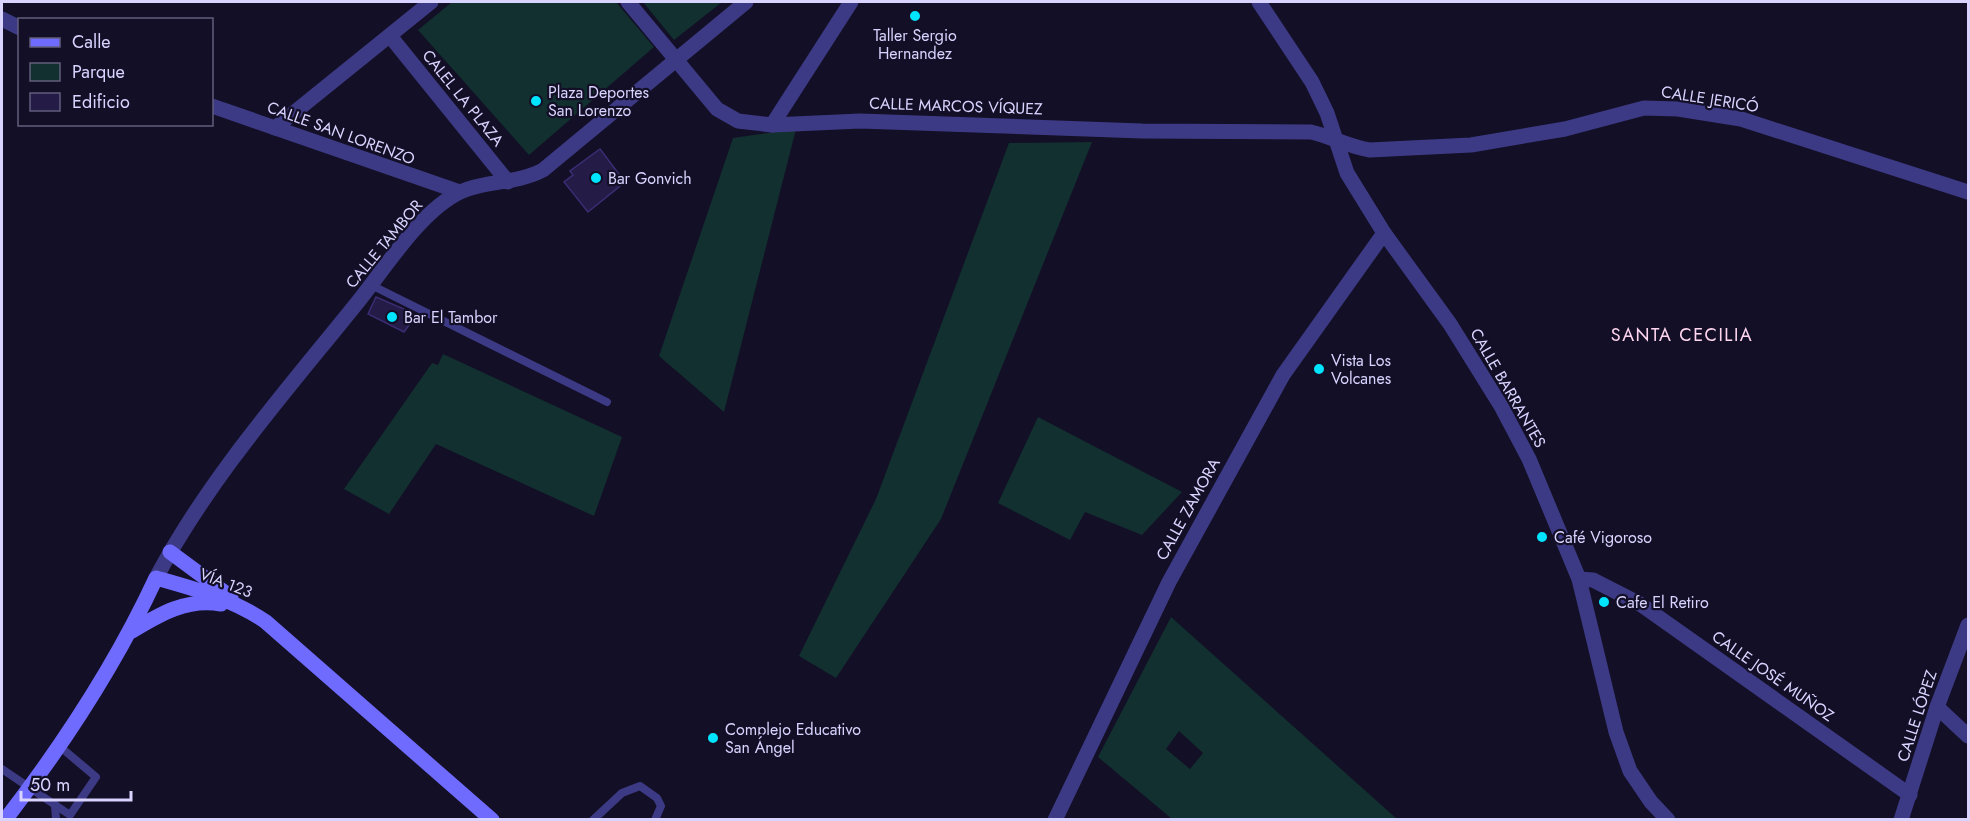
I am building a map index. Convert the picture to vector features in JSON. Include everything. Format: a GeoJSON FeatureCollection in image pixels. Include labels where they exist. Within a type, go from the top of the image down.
{"type":"FeatureCollection","features":[{"type":"Feature","properties":{"kind":"main road"},"geometry":{"type":"LineString","coordinates":[[170,552],[245,608]]}},
{"type":"Feature","properties":{"kind":"main road"},"geometry":{"type":"LineString","coordinates":[[5,819],[58,746],[132,631],[156,578]]}},
{"type":"Feature","properties":{"kind":"main road","name":"VÍA 123"},"geometry":{"type":"LineString","coordinates":[[156,578],[245,608],[281,635],[492,819]]}},
{"type":"Feature","properties":{"kind":"main road"},"geometry":{"type":"LineString","coordinates":[[132,631],[181,605],[213,603],[245,608]]}},
{"type":"Feature","properties":{"kind":"street"},"geometry":{"type":"LineString","coordinates":[[275,128],[431,2]]}},
{"type":"Feature","properties":{"kind":"street","name":"CALLE MARCOS VÍQUEZ"},"geometry":{"type":"LineString","coordinates":[[628,2],[717,109],[738,120],[772,125],[860,121],[1142,131],[1311,132],[1335,137]]}},
{"type":"Feature","properties":{"kind":"street","name":"CALLE TAMBOR"},"geometry":{"type":"LineString","coordinates":[[156,578],[170,552],[260,424],[371,285],[436,209],[460,192],[528,178],[543,170],[746,2]]}},
{"type":"Feature","properties":{"kind":"street"},"geometry":{"type":"LineString","coordinates":[[772,125],[850,2]]}},
{"type":"Feature","properties":{"kind":"street","name":"CALLE BARRANTES"},"geometry":{"type":"LineString","coordinates":[[1259,2],[1312,82],[1347,173],[1384,233],[1450,324],[1501,406],[1529,459],[1579,579],[1616,732],[1630,771],[1652,802],[1668,819]]}},
{"type":"Feature","properties":{"kind":"street"},"geometry":{"type":"LineString","coordinates":[[2,19],[18,27]]}},
{"type":"Feature","properties":{"kind":"street","name":"CALEL LA PLAZA"},"geometry":{"type":"LineString","coordinates":[[390,36],[508,182]]}},
{"type":"Feature","properties":{"kind":"street","name":"CALLE SAN LORENZO"},"geometry":{"type":"LineString","coordinates":[[213,106],[460,192]]}},
{"type":"Feature","properties":{"kind":"street","name":"CALLE JERICÓ"},"geometry":{"type":"LineString","coordinates":[[1335,137],[1355,148],[1370,150],[1471,145],[1565,129],[1644,108],[1678,109],[1741,119],[1967,188]]}},
{"type":"Feature","properties":{"kind":"street","name":"CALLE ZAMORA"},"geometry":{"type":"LineString","coordinates":[[1055,819],[1169,582],[1283,375],[1384,233]]}},
{"type":"Feature","properties":{"kind":"street","name":"CALLE JOSÉ MUÑOZ"},"geometry":{"type":"LineString","coordinates":[[1579,579],[1593,580],[1640,604],[1910,795]]}},
{"type":"Feature","properties":{"kind":"street","name":"CALLE LÓPEZ"},"geometry":{"type":"LineString","coordinates":[[1901,819],[1937,707],[1968,625]]}},
{"type":"Feature","properties":{"kind":"street"},"geometry":{"type":"LineString","coordinates":[[1937,707],[1968,736]]}},
{"type":"Feature","properties":{"kind":"lane"},"geometry":{"type":"LineString","coordinates":[[371,285],[607,402]]}},
{"type":"Feature","properties":{"kind":"lane"},"geometry":{"type":"LineString","coordinates":[[2,769],[74,817],[96,777],[58,746]]}},
{"type":"Feature","properties":{"kind":"lane"},"geometry":{"type":"LineString","coordinates":[[593,819],[622,793],[640,786],[657,798],[661,806],[655,819]]}},
{"type":"Feature","properties":{"kind":"lane"},"geometry":{"type":"LineString","coordinates":[[55,805],[55,818]]}},
{"type":"Feature","properties":{"kind":"green space","name":"Plaza Deportes San Lorenzo"},"geometry":{"type":"Polygon","coordinates":[[[452,2],[616,2],[654,47],[529,155],[418,30],[452,2]]]}},
{"type":"Feature","properties":{"kind":"green space"},"geometry":{"type":"Polygon","coordinates":[[[643,2],[722,2],[674,40],[643,2]]]}},
{"type":"Feature","properties":{"kind":"green space"},"geometry":{"type":"Polygon","coordinates":[[[796,129],[724,412],[659,356],[733,138],[796,129]]]}},
{"type":"Feature","properties":{"kind":"green space"},"geometry":{"type":"Polygon","coordinates":[[[1092,142],[941,519],[836,678],[799,656],[876,499],[1009,143],[1092,142]]]}},
{"type":"Feature","properties":{"kind":"green space"},"geometry":{"type":"Polygon","coordinates":[[[443,354],[622,437],[594,516],[436,444],[389,514],[344,489],[432,363],[438,365],[443,354]]]}},
{"type":"Feature","properties":{"kind":"green space"},"geometry":{"type":"Polygon","coordinates":[[[1038,417],[1182,492],[1142,535],[1085,512],[1070,540],[998,503],[1038,417]]]}},
{"type":"Feature","properties":{"kind":"green space"},"geometry":{"type":"Polygon","coordinates":[[[1171,617],[1397,819],[1172,819],[1098,757],[1171,617]],[[1179,731],[1166,749],[1190,769],[1203,753],[1179,731]]]}},
{"type":"Feature","properties":{"kind":"building","name":"Bar Gonvich"},"geometry":{"type":"Polygon","coordinates":[[[600,149],[625,182],[588,212],[564,182],[573,175],[570,171],[600,149]]]}},
{"type":"Feature","properties":{"kind":"building","name":"Bar El Tambor"},"geometry":{"type":"Polygon","coordinates":[[[376,297],[404,309],[412,321],[404,332],[368,314],[376,297]]]}},
{"type":"Feature","properties":{"kind":"place","name":"Taller Sergio Hernandez"},"geometry":{"type":"Point","coordinates":[915,16]}},
{"type":"Feature","properties":{"kind":"place","name":"Plaza Deportes San Lorenzo"},"geometry":{"type":"Point","coordinates":[536,101]}},
{"type":"Feature","properties":{"kind":"place","name":"Bar Gonvich"},"geometry":{"type":"Point","coordinates":[596,178]}},
{"type":"Feature","properties":{"kind":"place","name":"Bar El Tambor"},"geometry":{"type":"Point","coordinates":[392,317]}},
{"type":"Feature","properties":{"kind":"place","name":"Vista Los Volcanes"},"geometry":{"type":"Point","coordinates":[1319,369]}},
{"type":"Feature","properties":{"kind":"place","name":"Café Vigoroso"},"geometry":{"type":"Point","coordinates":[1542,537]}},
{"type":"Feature","properties":{"kind":"place","name":"Cafe El Retiro"},"geometry":{"type":"Point","coordinates":[1604,602]}},
{"type":"Feature","properties":{"kind":"place","name":"Complejo Educativo San Ángel"},"geometry":{"type":"Point","coordinates":[713,738]}},
{"type":"Feature","properties":{"kind":"district","name":"SANTA CECILIA"},"geometry":{"type":"Point","coordinates":[1682,335]}}]}
